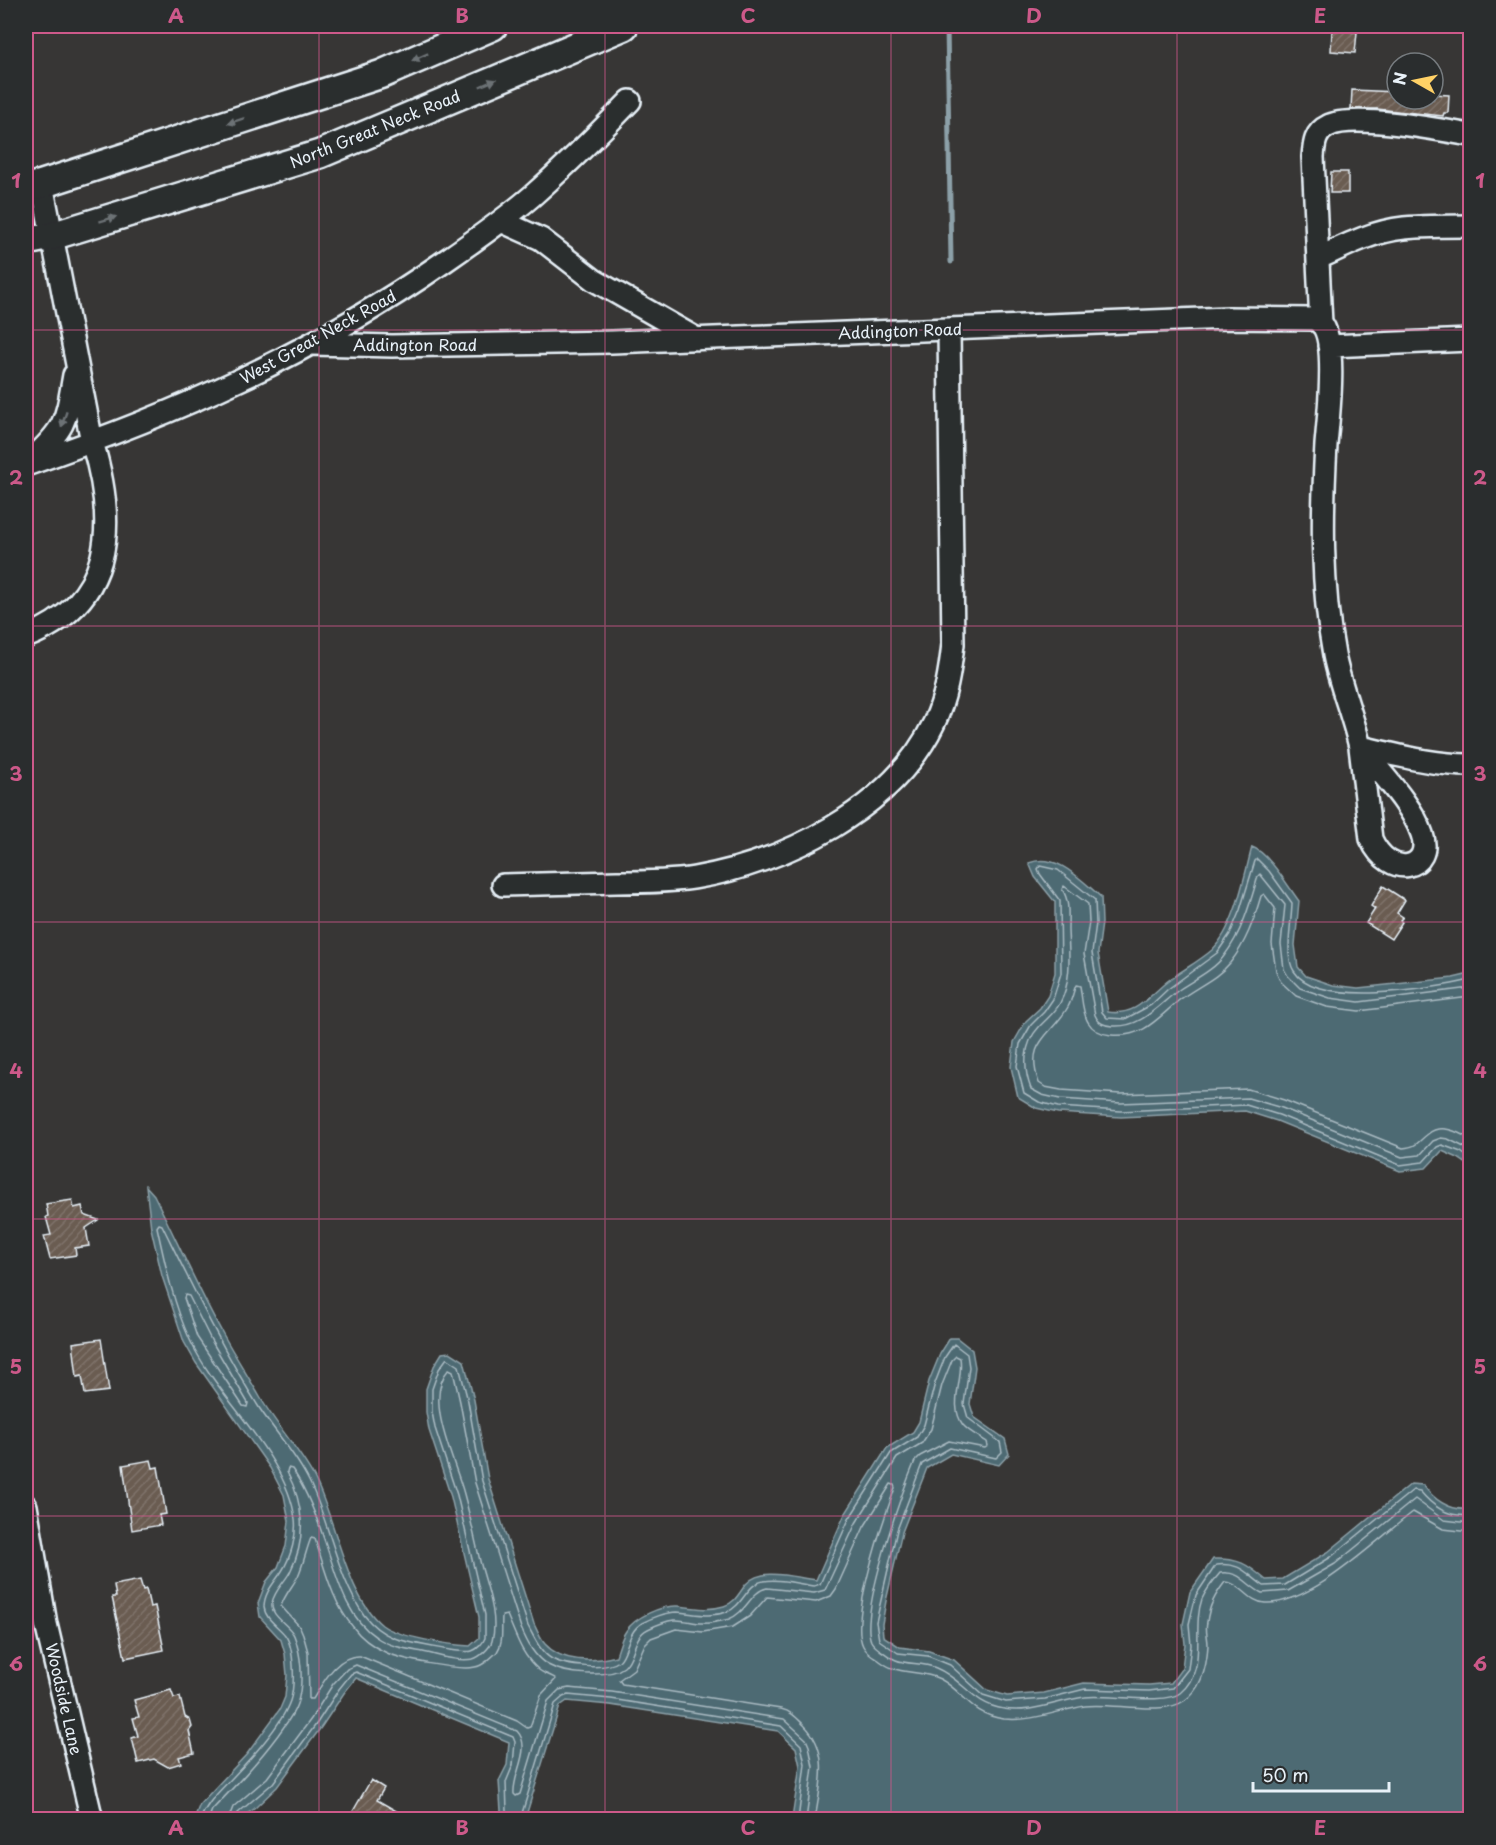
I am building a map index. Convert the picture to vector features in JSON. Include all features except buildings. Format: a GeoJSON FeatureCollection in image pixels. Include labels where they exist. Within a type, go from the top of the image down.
{"type":"FeatureCollection","features":[{"type":"Feature","properties":{"kind":"main road"},"geometry":{"type":"LineString","coordinates":[[34,186],[382,74],[493,26]]}},
{"type":"Feature","properties":{"kind":"main road","name":"North Great Neck Road"},"geometry":{"type":"LineString","coordinates":[[26,241],[52,236],[320,154],[624,26]]}},
{"type":"Feature","properties":{"kind":"street","name":"West Great Neck Road"},"geometry":{"type":"LineString","coordinates":[[26,464],[163,415],[241,381],[313,344],[405,289],[531,197],[582,151],[630,102]]}},
{"type":"Feature","properties":{"kind":"street"},"geometry":{"type":"LineString","coordinates":[[1360,747],[1407,807],[1422,834],[1424,846],[1421,856],[1406,867],[1397,866],[1385,860],[1371,839],[1360,747],[1334,658],[1328,622],[1324,578],[1325,462],[1331,371],[1329,346],[1322,324],[1318,291],[1319,258],[1314,142],[1319,132],[1328,125],[1339,122],[1370,122],[1470,135]]}},
{"type":"Feature","properties":{"kind":"street"},"geometry":{"type":"LineString","coordinates":[[26,637],[44,630],[62,618],[83,597],[99,570],[103,554],[105,519],[102,485],[52,236],[34,186]]}},
{"type":"Feature","properties":{"kind":"street"},"geometry":{"type":"LineString","coordinates":[[501,220],[541,239],[594,280],[698,339]]}},
{"type":"Feature","properties":{"kind":"street"},"geometry":{"type":"LineString","coordinates":[[1319,258],[1372,235],[1402,228],[1470,226]]}},
{"type":"Feature","properties":{"kind":"street","name":"Addington Road"},"geometry":{"type":"LineString","coordinates":[[313,344],[404,346],[698,339],[1228,318],[1313,319],[1322,324]]}},
{"type":"Feature","properties":{"kind":"street"},"geometry":{"type":"LineString","coordinates":[[503,885],[670,881],[734,870],[772,857],[808,840],[849,815],[884,789],[909,763],[934,723],[943,701],[950,673],[953,644],[950,330]]}},
{"type":"Feature","properties":{"kind":"street"},"geometry":{"type":"LineString","coordinates":[[1329,346],[1470,339]]}},
{"type":"Feature","properties":{"kind":"street"},"geometry":{"type":"LineString","coordinates":[[26,464],[52,441],[61,429],[67,414],[76,362]]}},
{"type":"Feature","properties":{"kind":"street"},"geometry":{"type":"LineString","coordinates":[[1360,747],[1416,760],[1470,765]]}},
{"type":"Feature","properties":{"kind":"street","name":"Woodside Lane"},"geometry":{"type":"LineString","coordinates":[[26,1506],[46,1624],[92,1820]]}},
{"type":"Feature","properties":{"kind":"water"},"geometry":{"type":"Polygon","coordinates":[[[1252,847],[1265,856],[1299,901],[1295,945],[1298,967],[1306,976],[1333,985],[1358,988],[1453,978],[1470,974],[1470,1166],[1442,1151],[1426,1168],[1400,1171],[1277,1121],[1245,1111],[1121,1117],[1058,1113],[1036,1108],[1018,1097],[1011,1067],[1014,1042],[1026,1021],[1040,1008],[1048,996],[1055,973],[1055,902],[1035,877],[1029,863],[1049,861],[1059,864],[1101,897],[1102,923],[1098,953],[1108,1012],[1117,1013],[1138,1006],[1169,980],[1212,950],[1233,916],[1252,847]]]}},
{"type":"Feature","properties":{"kind":"water"},"geometry":{"type":"Polygon","coordinates":[[[146,1186],[154,1195],[232,1350],[266,1407],[314,1477],[359,1596],[382,1625],[390,1629],[424,1640],[470,1646],[479,1638],[479,1617],[451,1497],[429,1430],[426,1412],[426,1389],[434,1366],[442,1353],[450,1352],[464,1361],[474,1400],[488,1479],[534,1624],[542,1640],[552,1650],[569,1658],[588,1660],[616,1656],[630,1626],[657,1610],[672,1606],[707,1609],[728,1605],[746,1584],[753,1579],[770,1574],[816,1580],[844,1516],[887,1448],[913,1432],[919,1422],[929,1381],[940,1354],[950,1338],[957,1338],[972,1350],[975,1367],[970,1404],[974,1417],[1005,1439],[1009,1454],[999,1465],[951,1454],[927,1468],[902,1532],[886,1601],[882,1624],[883,1636],[900,1647],[929,1651],[954,1660],[987,1690],[1007,1696],[1044,1693],[1084,1683],[1149,1685],[1171,1683],[1182,1668],[1185,1644],[1183,1624],[1190,1592],[1213,1559],[1242,1563],[1266,1580],[1283,1579],[1328,1552],[1411,1484],[1423,1485],[1444,1504],[1450,1507],[1470,1509],[1470,1819],[792,1819],[800,1766],[796,1748],[778,1731],[610,1705],[567,1701],[560,1706],[525,1819],[499,1819],[501,1811],[499,1781],[507,1765],[509,1742],[356,1678],[277,1787],[254,1809],[239,1819],[194,1819],[200,1804],[247,1754],[280,1709],[285,1697],[287,1675],[281,1640],[260,1617],[258,1603],[266,1582],[278,1567],[286,1546],[289,1521],[284,1495],[270,1468],[196,1363],[184,1342],[162,1276],[151,1228],[146,1186]]]}},
{"type":"Feature","properties":{"kind":"waterway"},"geometry":{"type":"LineString","coordinates":[[947,26],[951,262]]}}]}
